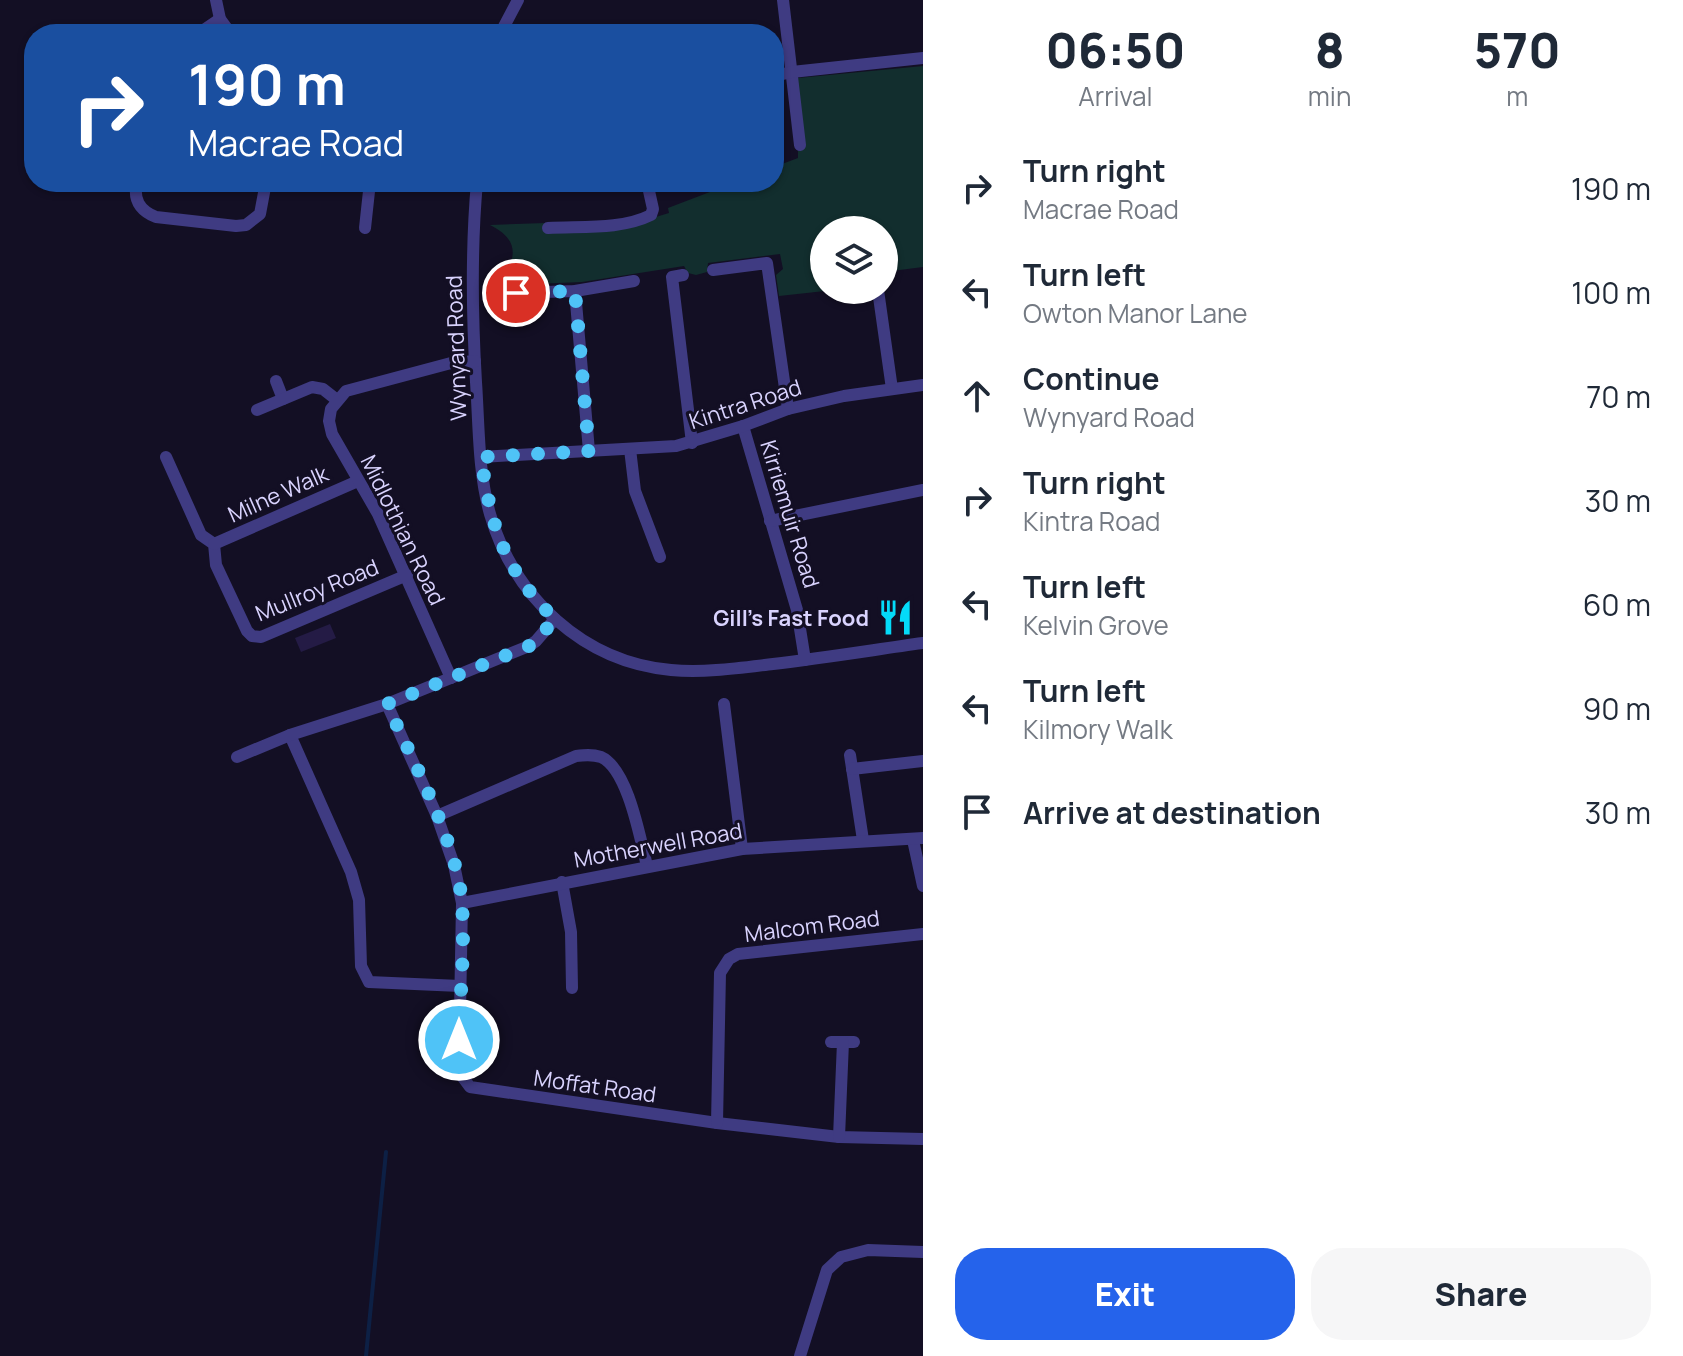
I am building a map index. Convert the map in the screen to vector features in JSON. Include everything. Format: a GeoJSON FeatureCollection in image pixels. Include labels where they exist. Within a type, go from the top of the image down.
{"type":"FeatureCollection","features":[{"type":"Feature","properties":{"kind":"street"},"geometry":{"type":"LineString","coordinates":[[216,0],[224,24]]}},
{"type":"Feature","properties":{"kind":"street"},"geometry":{"type":"LineString","coordinates":[[505,24],[518,0]]}},
{"type":"Feature","properties":{"kind":"street"},"geometry":{"type":"LineString","coordinates":[[783,0],[792,72],[803,116],[800,145]]}},
{"type":"Feature","properties":{"kind":"street"},"geometry":{"type":"LineString","coordinates":[[213,24],[220,19]]}},
{"type":"Feature","properties":{"kind":"street"},"geometry":{"type":"LineString","coordinates":[[784,74],[923,58]]}},
{"type":"Feature","properties":{"kind":"street"},"geometry":{"type":"LineString","coordinates":[[135,192],[145,212],[156,217],[236,226],[246,225],[260,214],[264,192]]}},
{"type":"Feature","properties":{"kind":"street"},"geometry":{"type":"LineString","coordinates":[[364,228],[369,192]]}},
{"type":"Feature","properties":{"kind":"street","name":"Wynyard Road"},"geometry":{"type":"LineString","coordinates":[[477,192],[472,283],[481,457],[489,511],[511,565],[534,599],[576,635],[619,659],[656,668],[701,672],[923,643]]}},
{"type":"Feature","properties":{"kind":"street"},"geometry":{"type":"LineString","coordinates":[[548,228],[579,231],[651,215],[653,209],[649,192]]}},
{"type":"Feature","properties":{"kind":"street"},"geometry":{"type":"LineString","coordinates":[[713,270],[770,262],[788,409]]}},
{"type":"Feature","properties":{"kind":"street"},"geometry":{"type":"LineString","coordinates":[[672,277],[692,443]]}},
{"type":"Feature","properties":{"kind":"street"},"geometry":{"type":"LineString","coordinates":[[516,293],[575,291],[634,281]]}},
{"type":"Feature","properties":{"kind":"street"},"geometry":{"type":"LineString","coordinates":[[575,291],[589,451]]}},
{"type":"Feature","properties":{"kind":"street"},"geometry":{"type":"LineString","coordinates":[[880,304],[892,389]]}},
{"type":"Feature","properties":{"kind":"street"},"geometry":{"type":"LineString","coordinates":[[257,410],[317,387],[337,400],[346,391],[358,386],[451,363],[475,361]]}},
{"type":"Feature","properties":{"kind":"street"},"geometry":{"type":"LineString","coordinates":[[276,381],[283,399]]}},
{"type":"Feature","properties":{"kind":"street","name":"Kintra Road"},"geometry":{"type":"LineString","coordinates":[[481,457],[692,443],[788,409],[923,385]]}},
{"type":"Feature","properties":{"kind":"street","name":"Midlothian Road"},"geometry":{"type":"LineString","coordinates":[[337,400],[331,409],[332,434],[378,514],[451,678]]}},
{"type":"Feature","properties":{"kind":"street","name":"Kirriemuir Road"},"geometry":{"type":"LineString","coordinates":[[743,426],[797,610],[805,660]]}},
{"type":"Feature","properties":{"kind":"street"},"geometry":{"type":"LineString","coordinates":[[630,449],[635,491],[660,557]]}},
{"type":"Feature","properties":{"kind":"street","name":"Mullroy Road"},"geometry":{"type":"LineString","coordinates":[[166,457],[201,535],[214,544],[216,565],[252,636],[261,637],[407,575]]}},
{"type":"Feature","properties":{"kind":"street","name":"Milne Walk"},"geometry":{"type":"LineString","coordinates":[[214,544],[358,481]]}},
{"type":"Feature","properties":{"kind":"street"},"geometry":{"type":"LineString","coordinates":[[770,521],[923,490]]}},
{"type":"Feature","properties":{"kind":"street"},"geometry":{"type":"LineString","coordinates":[[237,757],[290,735],[387,704],[529,646],[555,619]]}},
{"type":"Feature","properties":{"kind":"street","name":"Moffat Road"},"geometry":{"type":"LineString","coordinates":[[387,704],[437,816],[454,865],[462,903],[459,1067],[470,1087],[717,1123],[839,1137],[923,1139]]}},
{"type":"Feature","properties":{"kind":"street"},"geometry":{"type":"LineString","coordinates":[[724,704],[742,849]]}},
{"type":"Feature","properties":{"kind":"street"},"geometry":{"type":"LineString","coordinates":[[290,735],[351,872],[359,900],[361,966],[369,982],[460,986]]}},
{"type":"Feature","properties":{"kind":"street"},"geometry":{"type":"LineString","coordinates":[[437,816],[576,756],[590,754],[610,763],[621,779],[647,866]]}},
{"type":"Feature","properties":{"kind":"street"},"geometry":{"type":"LineString","coordinates":[[850,755],[863,840]]}},
{"type":"Feature","properties":{"kind":"street"},"geometry":{"type":"LineString","coordinates":[[852,769],[923,761]]}},
{"type":"Feature","properties":{"kind":"street"},"geometry":{"type":"LineString","coordinates":[[918,839],[923,886]]}},
{"type":"Feature","properties":{"kind":"street","name":"Motherwell Road"},"geometry":{"type":"LineString","coordinates":[[462,903],[742,849],[918,839]]}},
{"type":"Feature","properties":{"kind":"street"},"geometry":{"type":"LineString","coordinates":[[562,882],[571,932],[572,988]]}},
{"type":"Feature","properties":{"kind":"street","name":"Malcom Road"},"geometry":{"type":"LineString","coordinates":[[717,1123],[720,973],[729,959],[738,954],[923,934]]}},
{"type":"Feature","properties":{"kind":"street"},"geometry":{"type":"LineString","coordinates":[[839,1137],[843,1042]]}},
{"type":"Feature","properties":{"kind":"street"},"geometry":{"type":"LineString","coordinates":[[800,1356],[827,1270],[841,1257],[868,1250],[923,1252]]}},
{"type":"Feature","properties":{"kind":"green space"},"geometry":{"type":"Polygon","coordinates":[[[923,66],[923,267],[898,270],[898,216],[810,216],[810,293],[779,296],[776,275],[783,269],[780,254],[708,263],[707,272],[696,275],[688,273],[684,266],[582,282],[510,285],[507,299],[487,301],[487,296],[508,269],[513,250],[503,233],[490,225],[546,223],[545,232],[613,230],[669,213],[668,208],[710,192],[784,192],[784,163],[798,158],[798,78],[923,66]]]}},
{"type":"Feature","properties":{"kind":"building"},"geometry":{"type":"Polygon","coordinates":[[[330,624],[336,638],[301,652],[295,638],[330,624]]]}},
{"type":"Feature","properties":{"kind":"waterway"},"geometry":{"type":"LineString","coordinates":[[366,1356],[386,1152]]}},
{"type":"Feature","properties":{"kind":"place","name":"Gill's Fast Food"},"geometry":{"type":"Point","coordinates":[895,618]}},
{"type":"Feature","properties":{"kind":"route"},"geometry":{"type":"LineString","coordinates":[[459,1040],[462,903],[454,865],[437,816],[387,704],[529,646],[555,619],[534,599],[511,565],[499,539],[489,511],[481,457],[589,451],[575,291],[516,293]]}}]}
